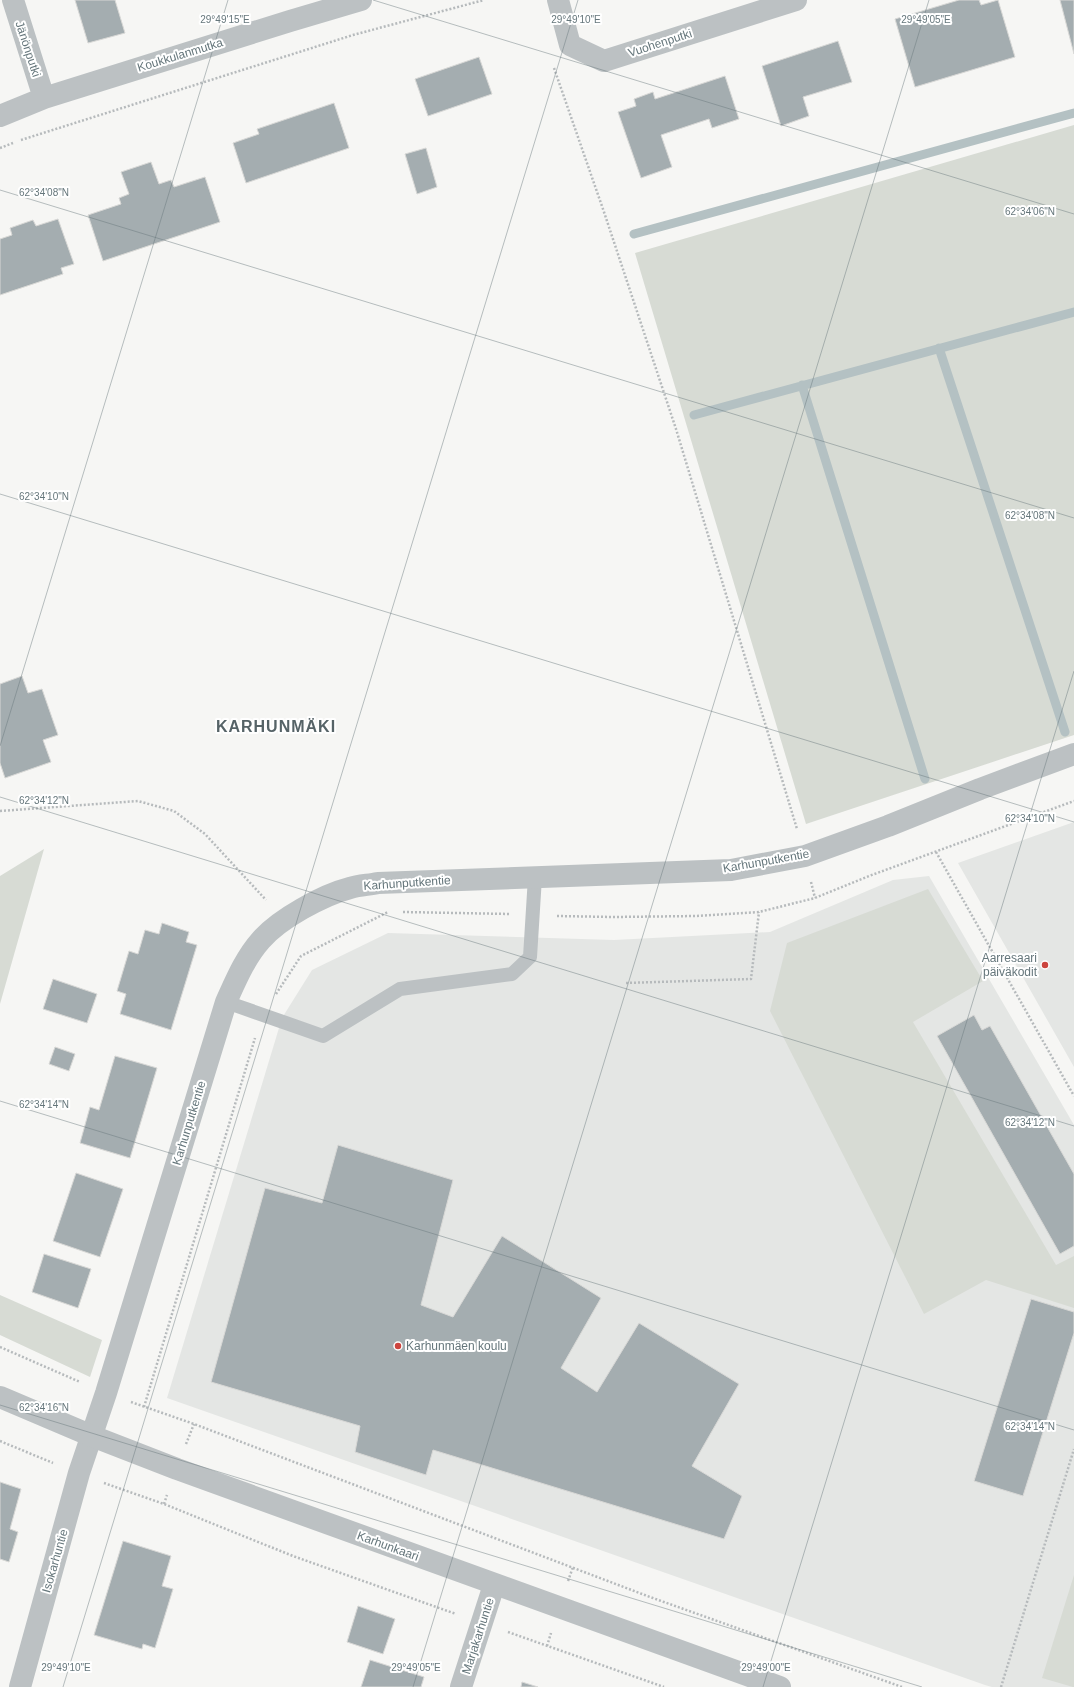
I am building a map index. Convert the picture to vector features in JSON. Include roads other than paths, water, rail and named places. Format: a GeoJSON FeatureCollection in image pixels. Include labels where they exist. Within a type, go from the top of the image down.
{"type":"FeatureCollection","features":[{"type":"Feature","properties":{"kind":"street","name":"Jänönputki"},"geometry":{"type":"LineString","coordinates":[[12,0],[44,98]]}},
{"type":"Feature","properties":{"kind":"street","name":"Koukkulanmutka"},"geometry":{"type":"LineString","coordinates":[[0,116],[44,98],[361,0]]}},
{"type":"Feature","properties":{"kind":"street","name":"Vuohenputki"},"geometry":{"type":"LineString","coordinates":[[558,0],[570,45],[604,61],[796,0]]}},
{"type":"Feature","properties":{"kind":"street","name":"Karhunputkentie"},"geometry":{"type":"LineString","coordinates":[[92,1436],[226,1002],[242,967],[261,940],[284,920],[321,898],[350,888],[378,883],[731,870],[805,856],[888,826],[980,789],[1074,754]]}},
{"type":"Feature","properties":{"kind":"street","name":"Karhunkaari"},"geometry":{"type":"LineString","coordinates":[[0,1396],[92,1436],[185,1472],[780,1687]]}},
{"type":"Feature","properties":{"kind":"street","name":"Isokarhuntie"},"geometry":{"type":"LineString","coordinates":[[20,1687],[79,1474],[92,1436]]}},
{"type":"Feature","properties":{"kind":"street","name":"Marjakarhuntie"},"geometry":{"type":"LineString","coordinates":[[461,1687],[494,1584]]}},
{"type":"Feature","properties":{"kind":"lane"},"geometry":{"type":"LineString","coordinates":[[226,1002],[323,1036],[400,989],[512,974],[530,957],[535,877]]}},
{"type":"Feature","properties":{"kind":"waterway"},"geometry":{"type":"LineString","coordinates":[[634,234],[1074,113]]}},
{"type":"Feature","properties":{"kind":"waterway"},"geometry":{"type":"LineString","coordinates":[[694,415],[1074,312]]}},
{"type":"Feature","properties":{"kind":"waterway"},"geometry":{"type":"LineString","coordinates":[[939,348],[1065,732]]}},
{"type":"Feature","properties":{"kind":"waterway"},"geometry":{"type":"LineString","coordinates":[[802,385],[925,779]]}},
{"type":"Feature","properties":{"kind":"place","name":"Aarresaari päiväkodit"},"geometry":{"type":"Point","coordinates":[1045,965]}},
{"type":"Feature","properties":{"kind":"place","name":"Karhunmäen koulu"},"geometry":{"type":"Point","coordinates":[398,1346]}},
{"type":"Feature","properties":{"kind":"district","name":"KARHUNMÄKI"},"geometry":{"type":"Point","coordinates":[276,726]}}]}
